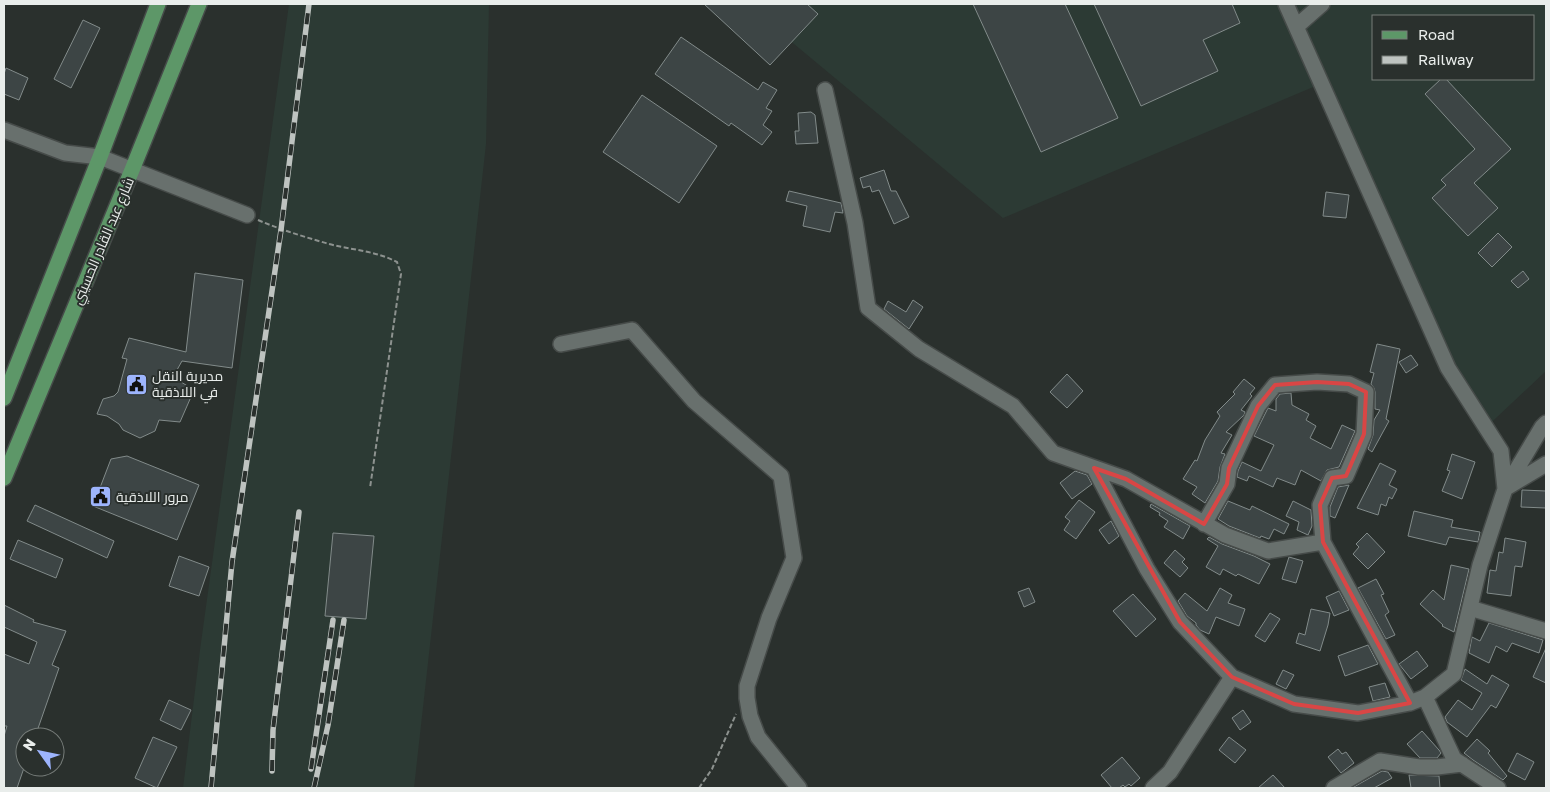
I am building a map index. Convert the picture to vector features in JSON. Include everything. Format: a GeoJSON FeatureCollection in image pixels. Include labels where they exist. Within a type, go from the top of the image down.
{"type":"FeatureCollection","features":[{"type":"Feature","properties":{"kind":"main road"},"geometry":{"type":"LineString","coordinates":[[4,398],[100,158],[158,4]]}},
{"type":"Feature","properties":{"kind":"main road","name":"شارع عبد القادر الحسيني"},"geometry":{"type":"LineString","coordinates":[[4,478],[199,4]]}},
{"type":"Feature","properties":{"kind":"street"},"geometry":{"type":"LineString","coordinates":[[1286,4],[1448,368],[1501,450],[1505,489]]}},
{"type":"Feature","properties":{"kind":"street"},"geometry":{"type":"LineString","coordinates":[[1297,26],[1322,4]]}},
{"type":"Feature","properties":{"kind":"street"},"geometry":{"type":"LineString","coordinates":[[825,90],[855,223],[868,308],[919,349],[1013,406],[1053,453],[1126,479],[1225,536],[1268,551],[1323,542]]}},
{"type":"Feature","properties":{"kind":"street"},"geometry":{"type":"LineString","coordinates":[[4,130],[65,153],[100,158],[247,216]]}},
{"type":"Feature","properties":{"kind":"street"},"geometry":{"type":"LineString","coordinates":[[561,344],[632,330],[694,401],[780,476],[794,558],[769,618],[747,686],[747,698],[750,716],[758,736],[799,788]]}},
{"type":"Feature","properties":{"kind":"street"},"geometry":{"type":"LineString","coordinates":[[1204,524],[1227,484],[1229,468],[1258,406],[1274,385],[1317,382],[1349,384],[1366,392],[1364,434],[1346,476],[1332,478],[1320,505],[1323,542],[1410,703]]}},
{"type":"Feature","properties":{"kind":"street"},"geometry":{"type":"LineString","coordinates":[[1094,468],[1147,569],[1180,622],[1232,677],[1294,704],[1358,713],[1410,703],[1425,697],[1454,674],[1480,564],[1505,489],[1542,427],[1546,424]]}},
{"type":"Feature","properties":{"kind":"street"},"geometry":{"type":"LineString","coordinates":[[1505,489],[1546,464]]}},
{"type":"Feature","properties":{"kind":"street"},"geometry":{"type":"LineString","coordinates":[[1470,608],[1546,631]]}},
{"type":"Feature","properties":{"kind":"street"},"geometry":{"type":"LineString","coordinates":[[1153,788],[1170,772],[1232,677]]}},
{"type":"Feature","properties":{"kind":"street"},"geometry":{"type":"LineString","coordinates":[[1425,697],[1454,759],[1498,788]]}},
{"type":"Feature","properties":{"kind":"street"},"geometry":{"type":"LineString","coordinates":[[1334,788],[1380,761],[1437,767],[1462,764]]}},
{"type":"Feature","properties":{"kind":"path"},"geometry":{"type":"LineString","coordinates":[[247,216],[281,230],[330,244],[384,256],[397,262],[401,274],[370,488]]}},
{"type":"Feature","properties":{"kind":"path"},"geometry":{"type":"LineString","coordinates":[[699,788],[712,768],[736,714]]}},
{"type":"Feature","properties":{"kind":"highlighted area"},"geometry":{"type":"Polygon","coordinates":[[[1317,382],[1349,384],[1366,392],[1364,434],[1346,476],[1332,478],[1320,505],[1323,542],[1410,703],[1358,713],[1294,704],[1232,677],[1180,622],[1094,468],[1126,479],[1204,524],[1227,484],[1229,468],[1258,406],[1275,385],[1317,382]]]}},
{"type":"Feature","properties":{"kind":"shaded area"},"geometry":{"type":"Polygon","coordinates":[[[289,4],[489,4],[486,144],[414,788],[183,788],[200,650],[289,4]]]}},
{"type":"Feature","properties":{"kind":"shaded area"},"geometry":{"type":"Polygon","coordinates":[[[748,4],[1546,4],[1546,371],[1479,434],[1325,82],[1003,218],[748,4]]]}},
{"type":"Feature","properties":{"kind":"building"},"geometry":{"type":"Polygon","coordinates":[[[704,4],[807,4],[818,14],[770,65],[704,4]]]}},
{"type":"Feature","properties":{"kind":"building"},"geometry":{"type":"Polygon","coordinates":[[[973,4],[1065,4],[1118,118],[1041,152],[973,4]]]}},
{"type":"Feature","properties":{"kind":"building"},"geometry":{"type":"Polygon","coordinates":[[[1094,4],[1232,4],[1240,23],[1203,40],[1218,71],[1141,106],[1094,4]]]}},
{"type":"Feature","properties":{"kind":"building"},"geometry":{"type":"Polygon","coordinates":[[[83,20],[100,28],[71,88],[54,79],[83,20]]]}},
{"type":"Feature","properties":{"kind":"building"},"geometry":{"type":"Polygon","coordinates":[[[681,37],[758,90],[763,82],[777,90],[766,108],[772,111],[763,125],[772,132],[762,145],[731,123],[729,126],[655,74],[681,37]]]}},
{"type":"Feature","properties":{"kind":"building"},"geometry":{"type":"Polygon","coordinates":[[[6,68],[28,78],[19,100],[4,94],[4,74],[6,68]]]}},
{"type":"Feature","properties":{"kind":"building"},"geometry":{"type":"Polygon","coordinates":[[[1440,80],[1447,80],[1511,149],[1474,183],[1498,208],[1468,236],[1432,198],[1446,185],[1441,180],[1475,149],[1425,94],[1440,80]]]}},
{"type":"Feature","properties":{"kind":"building"},"geometry":{"type":"Polygon","coordinates":[[[642,95],[717,146],[679,203],[603,152],[642,95]]]}},
{"type":"Feature","properties":{"kind":"building"},"geometry":{"type":"Polygon","coordinates":[[[811,112],[815,115],[818,143],[796,144],[795,131],[799,131],[798,113],[811,112]]]}},
{"type":"Feature","properties":{"kind":"building"},"geometry":{"type":"Polygon","coordinates":[[[884,170],[891,191],[896,191],[909,217],[894,224],[879,190],[872,192],[870,186],[863,188],[860,178],[884,170]]]}},
{"type":"Feature","properties":{"kind":"building"},"geometry":{"type":"Polygon","coordinates":[[[789,191],[841,203],[843,213],[835,212],[830,232],[803,226],[807,206],[786,201],[789,191]]]}},
{"type":"Feature","properties":{"kind":"building"},"geometry":{"type":"Polygon","coordinates":[[[1326,192],[1349,195],[1346,218],[1323,216],[1326,192]]]}},
{"type":"Feature","properties":{"kind":"building"},"geometry":{"type":"Polygon","coordinates":[[[1498,233],[1512,247],[1492,267],[1478,253],[1498,233]]]}},
{"type":"Feature","properties":{"kind":"building"},"geometry":{"type":"Polygon","coordinates":[[[1523,271],[1529,279],[1518,288],[1511,281],[1523,271]]]}},
{"type":"Feature","properties":{"kind":"building"},"geometry":{"type":"Polygon","coordinates":[[[195,273],[243,280],[232,368],[182,361],[173,377],[194,390],[180,422],[159,420],[155,431],[140,438],[123,430],[119,424],[107,416],[97,414],[103,399],[114,396],[118,392],[127,359],[122,358],[129,338],[186,352],[195,273]]]}},
{"type":"Feature","properties":{"kind":"building"},"geometry":{"type":"Polygon","coordinates":[[[913,300],[923,307],[909,329],[884,309],[888,301],[906,312],[913,300]]]}},
{"type":"Feature","properties":{"kind":"building"},"geometry":{"type":"Polygon","coordinates":[[[1377,344],[1400,349],[1386,419],[1389,421],[1372,452],[1368,449],[1373,435],[1374,420],[1380,410],[1375,409],[1375,392],[1371,384],[1374,373],[1370,372],[1377,344]]]}},
{"type":"Feature","properties":{"kind":"building"},"geometry":{"type":"Polygon","coordinates":[[[1411,355],[1418,365],[1406,373],[1399,362],[1411,355]]]}},
{"type":"Feature","properties":{"kind":"building"},"geometry":{"type":"Polygon","coordinates":[[[1067,374],[1083,391],[1067,408],[1050,392],[1067,374]]]}},
{"type":"Feature","properties":{"kind":"building"},"geometry":{"type":"Polygon","coordinates":[[[1244,379],[1255,388],[1250,394],[1252,396],[1241,410],[1245,412],[1244,415],[1226,432],[1232,435],[1221,453],[1225,454],[1220,467],[1218,481],[1205,503],[1192,494],[1197,487],[1183,479],[1195,460],[1197,461],[1205,440],[1220,416],[1217,412],[1235,394],[1233,392],[1244,379]]]}},
{"type":"Feature","properties":{"kind":"building"},"geometry":{"type":"Polygon","coordinates":[[[1291,393],[1292,405],[1309,414],[1306,420],[1316,426],[1310,438],[1331,449],[1342,425],[1355,431],[1339,467],[1327,470],[1321,481],[1301,470],[1295,485],[1277,478],[1273,487],[1249,476],[1247,481],[1237,477],[1242,462],[1261,471],[1274,445],[1254,436],[1268,408],[1276,411],[1276,399],[1280,394],[1291,393]]]}},
{"type":"Feature","properties":{"kind":"building"},"geometry":{"type":"Polygon","coordinates":[[[1452,454],[1475,462],[1462,499],[1442,491],[1450,471],[1447,470],[1452,454]]]}},
{"type":"Feature","properties":{"kind":"building","name":"مرور اللاذقية"},"geometry":{"type":"Polygon","coordinates":[[[127,456],[199,485],[177,540],[93,506],[111,459],[127,456]]]}},
{"type":"Feature","properties":{"kind":"building"},"geometry":{"type":"Polygon","coordinates":[[[1380,463],[1396,471],[1389,485],[1397,489],[1392,499],[1389,497],[1386,506],[1381,504],[1378,515],[1357,508],[1380,463]]]}},
{"type":"Feature","properties":{"kind":"building"},"geometry":{"type":"Polygon","coordinates":[[[1075,471],[1087,475],[1092,484],[1072,499],[1060,483],[1075,471]]]}},
{"type":"Feature","properties":{"kind":"building"},"geometry":{"type":"Polygon","coordinates":[[[1349,485],[1335,518],[1330,516],[1330,507],[1338,487],[1349,485]]]}},
{"type":"Feature","properties":{"kind":"building"},"geometry":{"type":"Polygon","coordinates":[[[1522,490],[1546,491],[1546,508],[1521,507],[1522,490]]]}},
{"type":"Feature","properties":{"kind":"building"},"geometry":{"type":"Polygon","coordinates":[[[1079,500],[1095,512],[1076,539],[1064,530],[1070,521],[1065,517],[1079,500]]]}},
{"type":"Feature","properties":{"kind":"building"},"geometry":{"type":"Polygon","coordinates":[[[1228,501],[1250,510],[1252,506],[1289,524],[1284,534],[1274,529],[1269,539],[1261,536],[1260,538],[1229,526],[1218,519],[1228,501]]]}},
{"type":"Feature","properties":{"kind":"building"},"geometry":{"type":"Polygon","coordinates":[[[1293,501],[1311,510],[1312,526],[1308,535],[1297,530],[1299,522],[1286,516],[1293,501]]]}},
{"type":"Feature","properties":{"kind":"building"},"geometry":{"type":"Polygon","coordinates":[[[1151,504],[1190,526],[1183,539],[1164,527],[1168,521],[1150,507],[1151,504]]]}},
{"type":"Feature","properties":{"kind":"building"},"geometry":{"type":"Polygon","coordinates":[[[35,505],[114,541],[107,558],[27,521],[35,505]]]}},
{"type":"Feature","properties":{"kind":"building"},"geometry":{"type":"Polygon","coordinates":[[[1414,511],[1453,520],[1451,527],[1480,532],[1478,542],[1449,537],[1446,545],[1408,536],[1414,511]]]}},
{"type":"Feature","properties":{"kind":"building"},"geometry":{"type":"Polygon","coordinates":[[[1111,521],[1119,536],[1109,544],[1099,530],[1111,521]]]}},
{"type":"Feature","properties":{"kind":"building"},"geometry":{"type":"Polygon","coordinates":[[[333,533],[374,536],[366,619],[325,616],[333,533]]]}},
{"type":"Feature","properties":{"kind":"building"},"geometry":{"type":"Polygon","coordinates":[[[1367,533],[1385,552],[1368,569],[1353,554],[1359,547],[1356,544],[1367,533]]]}},
{"type":"Feature","properties":{"kind":"building"},"geometry":{"type":"Polygon","coordinates":[[[1209,537],[1270,564],[1259,584],[1223,569],[1220,575],[1206,567],[1218,546],[1207,539],[1209,537]]]}},
{"type":"Feature","properties":{"kind":"building"},"geometry":{"type":"Polygon","coordinates":[[[1505,538],[1526,542],[1522,567],[1515,566],[1511,596],[1487,593],[1490,570],[1496,571],[1499,552],[1503,553],[1505,538]]]}},
{"type":"Feature","properties":{"kind":"building"},"geometry":{"type":"Polygon","coordinates":[[[18,540],[63,559],[56,578],[10,559],[18,540]]]}},
{"type":"Feature","properties":{"kind":"building"},"geometry":{"type":"Polygon","coordinates":[[[1175,550],[1185,559],[1182,562],[1188,568],[1180,577],[1164,563],[1175,550]]]}},
{"type":"Feature","properties":{"kind":"building"},"geometry":{"type":"Polygon","coordinates":[[[179,556],[209,567],[199,596],[169,586],[179,556]]]}},
{"type":"Feature","properties":{"kind":"building"},"geometry":{"type":"Polygon","coordinates":[[[1289,557],[1303,561],[1296,583],[1282,579],[1289,557]]]}},
{"type":"Feature","properties":{"kind":"building"},"geometry":{"type":"Polygon","coordinates":[[[1451,565],[1469,569],[1454,632],[1442,626],[1420,604],[1433,590],[1444,600],[1451,565]]]}},
{"type":"Feature","properties":{"kind":"building"},"geometry":{"type":"Polygon","coordinates":[[[1376,579],[1384,594],[1381,595],[1389,612],[1385,615],[1395,635],[1386,639],[1358,588],[1376,579]]]}},
{"type":"Feature","properties":{"kind":"building"},"geometry":{"type":"Polygon","coordinates":[[[1029,588],[1035,602],[1024,607],[1018,592],[1029,588]]]}},
{"type":"Feature","properties":{"kind":"building"},"geometry":{"type":"Polygon","coordinates":[[[1220,588],[1232,595],[1228,603],[1245,609],[1239,626],[1216,617],[1209,634],[1200,630],[1196,623],[1187,616],[1178,601],[1185,593],[1207,611],[1220,588]]]}},
{"type":"Feature","properties":{"kind":"building"},"geometry":{"type":"Polygon","coordinates":[[[1339,591],[1349,610],[1334,616],[1326,597],[1339,591]]]}},
{"type":"Feature","properties":{"kind":"building"},"geometry":{"type":"Polygon","coordinates":[[[1133,594],[1156,619],[1136,637],[1113,611],[1133,594]]]}},
{"type":"Feature","properties":{"kind":"building"},"geometry":{"type":"Polygon","coordinates":[[[4,605],[34,620],[33,622],[66,631],[52,665],[59,668],[38,727],[15,727],[15,777],[21,777],[17,788],[4,788],[4,736],[7,726],[4,726],[4,654],[29,664],[37,642],[4,627],[4,605]]]}},
{"type":"Feature","properties":{"kind":"building"},"geometry":{"type":"Polygon","coordinates":[[[1311,609],[1330,613],[1320,651],[1296,643],[1299,633],[1305,635],[1311,609]]]}},
{"type":"Feature","properties":{"kind":"building"},"geometry":{"type":"Polygon","coordinates":[[[1270,613],[1280,619],[1265,642],[1255,636],[1270,613]]]}},
{"type":"Feature","properties":{"kind":"building"},"geometry":{"type":"Polygon","coordinates":[[[1489,623],[1543,640],[1539,653],[1512,643],[1507,652],[1496,646],[1489,663],[1469,653],[1472,637],[1480,641],[1489,623]]]}},
{"type":"Feature","properties":{"kind":"building"},"geometry":{"type":"Polygon","coordinates":[[[1368,645],[1378,664],[1345,676],[1338,656],[1368,645]]]}},
{"type":"Feature","properties":{"kind":"building"},"geometry":{"type":"Polygon","coordinates":[[[1546,648],[1546,683],[1533,677],[1546,648]]]}},
{"type":"Feature","properties":{"kind":"building"},"geometry":{"type":"Polygon","coordinates":[[[1417,651],[1428,666],[1411,679],[1399,664],[1417,651]]]}},
{"type":"Feature","properties":{"kind":"building"},"geometry":{"type":"Polygon","coordinates":[[[1465,669],[1487,684],[1492,675],[1509,685],[1496,708],[1491,705],[1467,737],[1447,722],[1445,717],[1458,700],[1472,710],[1482,693],[1461,680],[1465,669]]]}},
{"type":"Feature","properties":{"kind":"building"},"geometry":{"type":"Polygon","coordinates":[[[1283,670],[1294,675],[1286,689],[1276,684],[1283,670]]]}},
{"type":"Feature","properties":{"kind":"building"},"geometry":{"type":"Polygon","coordinates":[[[1385,683],[1390,697],[1373,701],[1369,687],[1385,683]]]}},
{"type":"Feature","properties":{"kind":"building"},"geometry":{"type":"Polygon","coordinates":[[[169,700],[191,710],[181,730],[160,720],[169,700]]]}},
{"type":"Feature","properties":{"kind":"building"},"geometry":{"type":"Polygon","coordinates":[[[1243,710],[1251,722],[1240,730],[1232,718],[1243,710]]]}},
{"type":"Feature","properties":{"kind":"building"},"geometry":{"type":"Polygon","coordinates":[[[1422,731],[1441,753],[1437,758],[1420,758],[1407,744],[1422,731]]]}},
{"type":"Feature","properties":{"kind":"building"},"geometry":{"type":"Polygon","coordinates":[[[153,737],[177,747],[157,788],[135,778],[153,737]]]}},
{"type":"Feature","properties":{"kind":"building"},"geometry":{"type":"Polygon","coordinates":[[[1229,737],[1246,750],[1235,763],[1219,750],[1229,737]]]}},
{"type":"Feature","properties":{"kind":"building"},"geometry":{"type":"Polygon","coordinates":[[[1477,739],[1490,751],[1488,753],[1507,776],[1503,780],[1464,753],[1477,739]]]}},
{"type":"Feature","properties":{"kind":"building"},"geometry":{"type":"Polygon","coordinates":[[[1338,749],[1342,754],[1346,752],[1354,763],[1341,773],[1328,757],[1338,749]]]}},
{"type":"Feature","properties":{"kind":"building"},"geometry":{"type":"Polygon","coordinates":[[[1517,753],[1534,762],[1525,780],[1508,771],[1517,753]]]}},
{"type":"Feature","properties":{"kind":"building"},"geometry":{"type":"Polygon","coordinates":[[[1122,757],[1140,778],[1131,786],[1129,784],[1125,787],[1123,785],[1119,788],[1112,788],[1101,775],[1122,757]]]}},
{"type":"Feature","properties":{"kind":"building"},"geometry":{"type":"Polygon","coordinates":[[[1382,771],[1388,772],[1392,778],[1374,788],[1352,788],[1382,771]]]}},
{"type":"Feature","properties":{"kind":"building"},"geometry":{"type":"Polygon","coordinates":[[[1273,775],[1285,788],[1258,788],[1273,775]]]}},
{"type":"Feature","properties":{"kind":"building"},"geometry":{"type":"Polygon","coordinates":[[[1409,775],[1439,776],[1440,788],[1411,788],[1409,775]]]}},
{"type":"Feature","properties":{"kind":"railway"},"geometry":{"type":"LineString","coordinates":[[211,788],[232,562],[281,230],[309,4]]}},
{"type":"Feature","properties":{"kind":"railway"},"geometry":{"type":"LineString","coordinates":[[272,771],[273,730],[299,512]]}},
{"type":"Feature","properties":{"kind":"railway"},"geometry":{"type":"LineString","coordinates":[[311,769],[333,620]]}},
{"type":"Feature","properties":{"kind":"railway"},"geometry":{"type":"LineString","coordinates":[[314,788],[328,725],[344,620]]}},
{"type":"Feature","properties":{"kind":"place","name":"مديرية النقل في اللاذقية"},"geometry":{"type":"Point","coordinates":[136,384]}},
{"type":"Feature","properties":{"kind":"place","name":"مرور اللاذقية"},"geometry":{"type":"Point","coordinates":[100,497]}}]}
